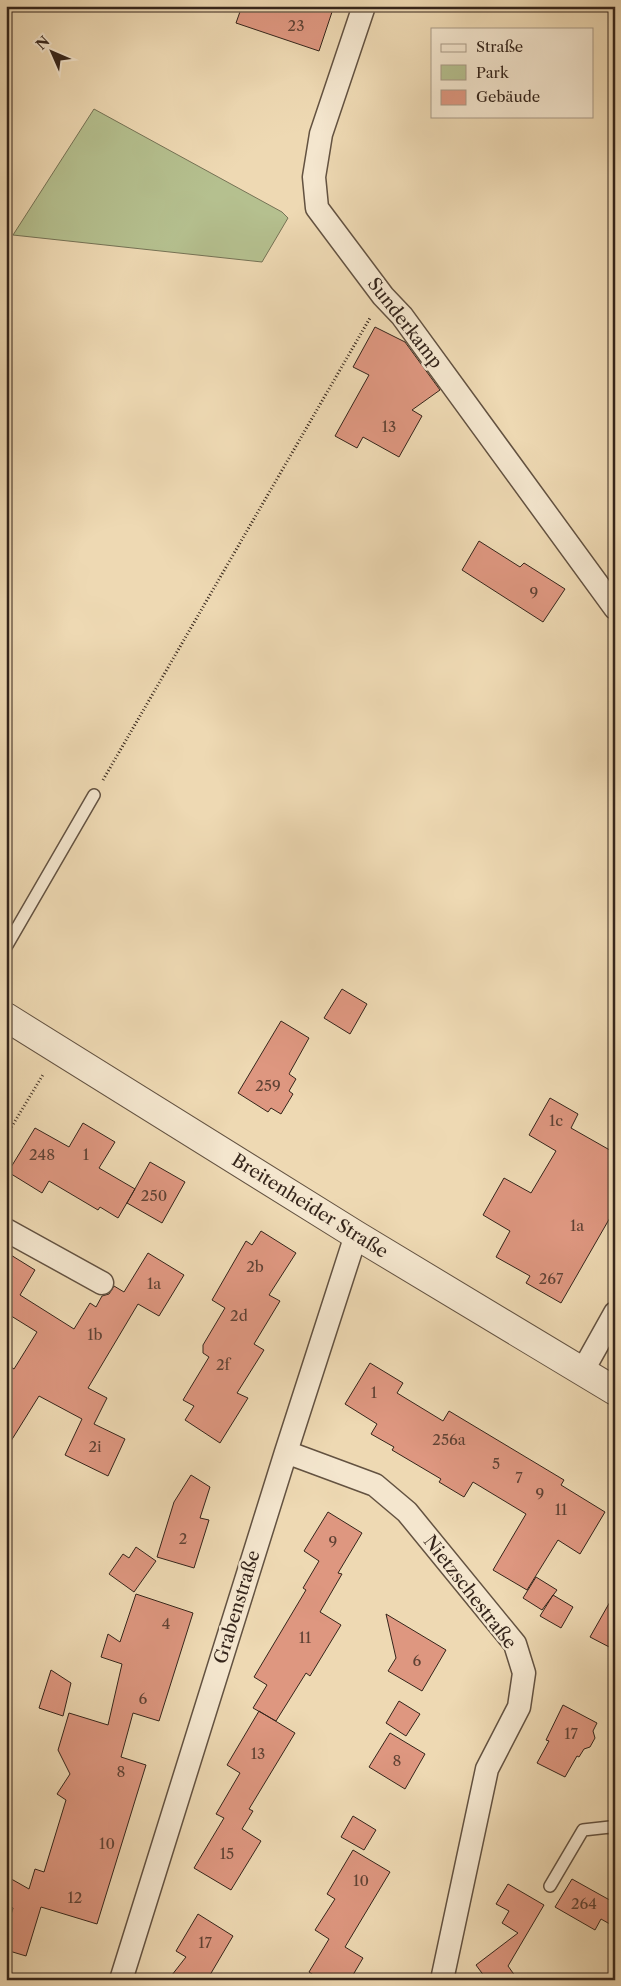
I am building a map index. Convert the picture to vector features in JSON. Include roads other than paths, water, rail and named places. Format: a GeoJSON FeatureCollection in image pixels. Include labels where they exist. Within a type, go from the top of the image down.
{"type":"FeatureCollection","features":[{"type":"Feature","properties":{"kind":"street","name":"Sunderkamp"},"geometry":{"type":"LineString","coordinates":[[364,6],[321,134],[314,177],[317,208],[383,296],[402,316],[615,608]]}},
{"type":"Feature","properties":{"kind":"street","name":"Breitenheider Straße"},"geometry":{"type":"LineString","coordinates":[[6,1017],[356,1235],[615,1391]]}},
{"type":"Feature","properties":{"kind":"street"},"geometry":{"type":"LineString","coordinates":[[6,1230],[102,1284]]}},
{"type":"Feature","properties":{"kind":"street","name":"Grabenstraße"},"geometry":{"type":"LineString","coordinates":[[121,1980],[356,1235]]}},
{"type":"Feature","properties":{"kind":"street"},"geometry":{"type":"LineString","coordinates":[[582,1372],[615,1313]]}},
{"type":"Feature","properties":{"kind":"street","name":"Nietzschestraße"},"geometry":{"type":"LineString","coordinates":[[286,1452],[375,1485],[407,1512],[515,1644],[524,1673],[519,1707],[487,1769],[442,1980]]}},
{"type":"Feature","properties":{"kind":"lane"},"geometry":{"type":"LineString","coordinates":[[6,947],[94,795]]}},
{"type":"Feature","properties":{"kind":"lane"},"geometry":{"type":"LineString","coordinates":[[550,1886],[583,1830],[610,1827],[615,1830]]}}]}
